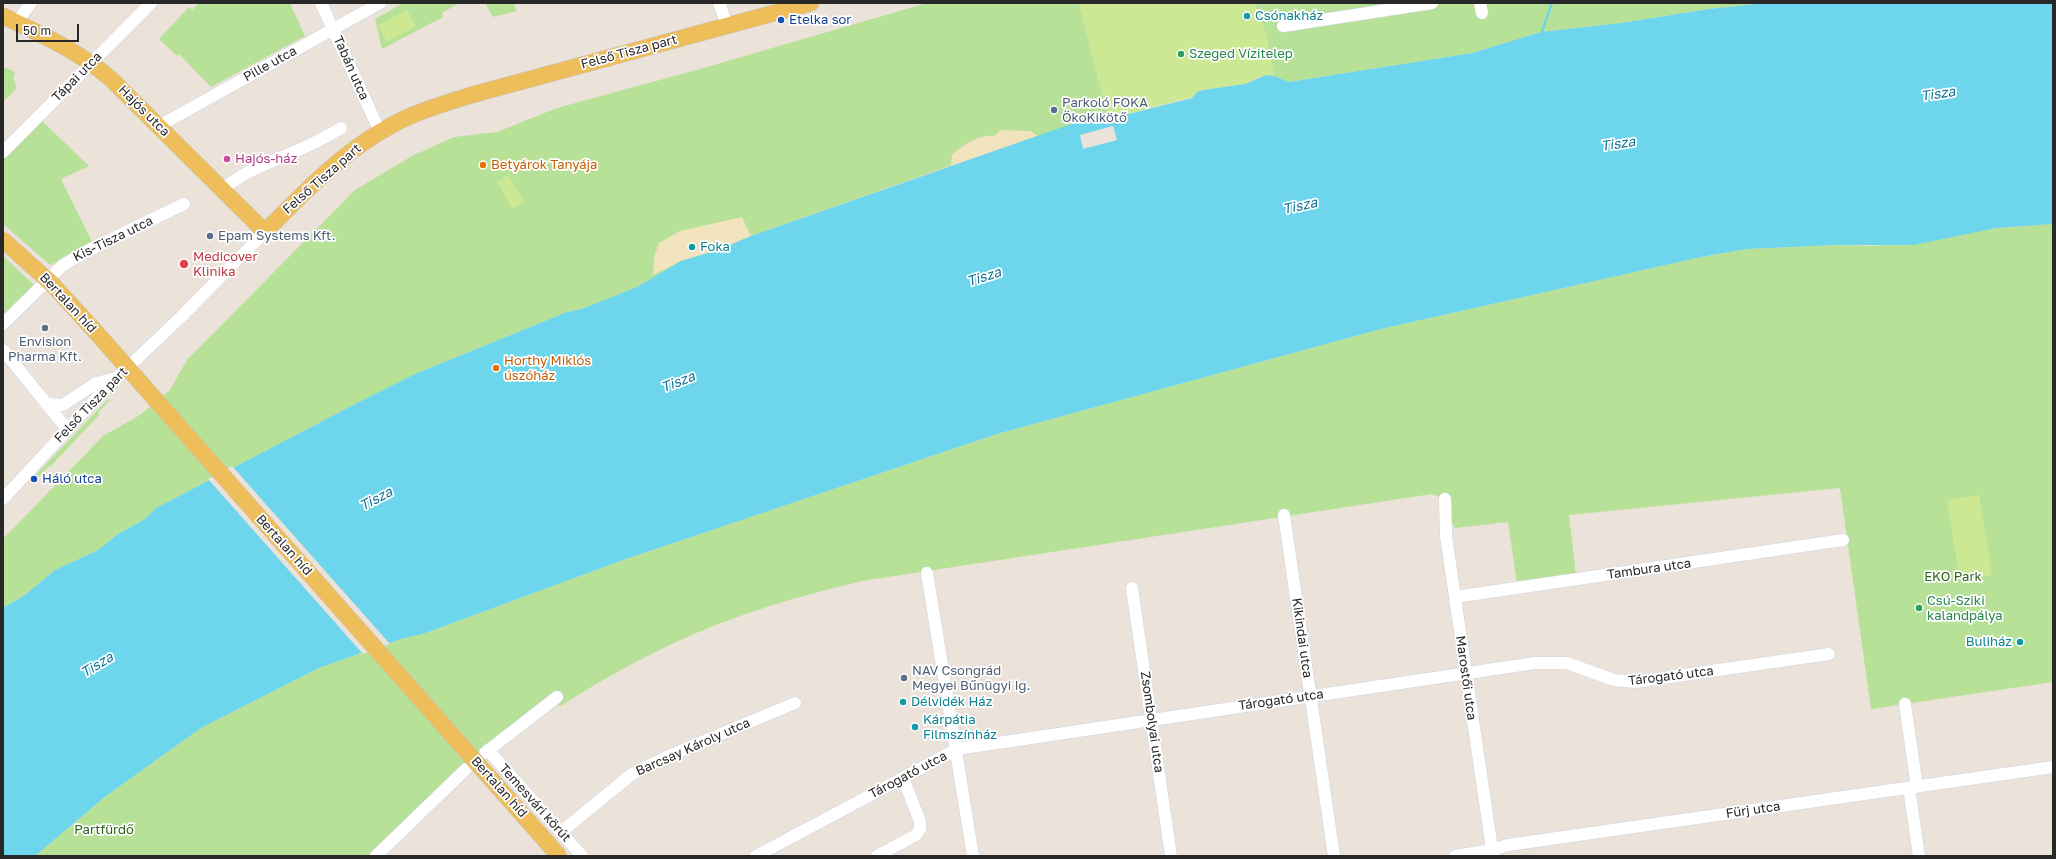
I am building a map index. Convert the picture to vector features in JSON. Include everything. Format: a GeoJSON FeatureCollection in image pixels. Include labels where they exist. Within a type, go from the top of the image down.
{"type":"FeatureCollection","features":[{"type":"Feature","properties":{"kind":"main road","name":"Felső Tisza part"},"geometry":{"type":"LineString","coordinates":[[265,232],[328,170],[363,143],[380,132],[421,112],[475,94],[811,3]]}},
{"type":"Feature","properties":{"kind":"main road","name":"Hajós utca"},"geometry":{"type":"LineString","coordinates":[[10,20],[68,47],[92,63],[159,126],[265,232]]}},
{"type":"Feature","properties":{"kind":"main road","name":"Bertalan híd"},"geometry":{"type":"LineString","coordinates":[[3,240],[52,284],[94,330],[559,856]]}},
{"type":"Feature","properties":{"kind":"street"},"geometry":{"type":"LineString","coordinates":[[10,20],[31,3]]}},
{"type":"Feature","properties":{"kind":"street","name":"Tápai utca"},"geometry":{"type":"LineString","coordinates":[[3,152],[151,3]]}},
{"type":"Feature","properties":{"kind":"street","name":"Tabán utca"},"geometry":{"type":"LineString","coordinates":[[321,3],[380,132]]}},
{"type":"Feature","properties":{"kind":"street","name":"Pille utca"},"geometry":{"type":"LineString","coordinates":[[159,126],[380,3]]}},
{"type":"Feature","properties":{"kind":"street"},"geometry":{"type":"LineString","coordinates":[[719,3],[727,25]]}},
{"type":"Feature","properties":{"kind":"street"},"geometry":{"type":"LineString","coordinates":[[1284,26],[1383,7],[1432,3]]}},
{"type":"Feature","properties":{"kind":"street"},"geometry":{"type":"LineString","coordinates":[[223,189],[236,178],[267,162],[306,147],[341,128]]}},
{"type":"Feature","properties":{"kind":"street","name":"Kis-Tisza utca"},"geometry":{"type":"LineString","coordinates":[[3,324],[46,280],[72,258],[184,204]]}},
{"type":"Feature","properties":{"kind":"street","name":"Felső Tisza part"},"geometry":{"type":"LineString","coordinates":[[3,499],[67,429],[117,378],[181,317],[265,232]]}},
{"type":"Feature","properties":{"kind":"street"},"geometry":{"type":"LineString","coordinates":[[3,350],[67,429]]}},
{"type":"Feature","properties":{"kind":"street"},"geometry":{"type":"LineString","coordinates":[[46,404],[63,405],[69,403],[96,383],[117,378]]}},
{"type":"Feature","properties":{"kind":"street","name":"Marostői utca"},"geometry":{"type":"LineString","coordinates":[[1444,499],[1446,536],[1465,673],[1493,853]]}},
{"type":"Feature","properties":{"kind":"street","name":"Kikindai utca"},"geometry":{"type":"LineString","coordinates":[[1284,515],[1334,856]]}},
{"type":"Feature","properties":{"kind":"street","name":"Tambura utca"},"geometry":{"type":"LineString","coordinates":[[1455,596],[1843,540]]}},
{"type":"Feature","properties":{"kind":"street"},"geometry":{"type":"LineString","coordinates":[[927,573],[957,749],[973,856]]}},
{"type":"Feature","properties":{"kind":"street","name":"Zsombolyai utca"},"geometry":{"type":"LineString","coordinates":[[1132,588],[1172,856]]}},
{"type":"Feature","properties":{"kind":"street","name":"Tárogató utca"},"geometry":{"type":"LineString","coordinates":[[756,856],[957,749],[1465,673],[1551,662],[1567,663],[1614,680],[1635,682],[1829,654]]}},
{"type":"Feature","properties":{"kind":"street","name":"Temesvári körút"},"geometry":{"type":"LineString","coordinates":[[557,697],[487,752],[582,856]]}},
{"type":"Feature","properties":{"kind":"street","name":"Barcsay Károly utca"},"geometry":{"type":"LineString","coordinates":[[561,832],[632,774],[643,767],[796,703]]}},
{"type":"Feature","properties":{"kind":"street"},"geometry":{"type":"LineString","coordinates":[[1904,704],[1919,856]]}},
{"type":"Feature","properties":{"kind":"street","name":"Fürj utca"},"geometry":{"type":"LineString","coordinates":[[1454,856],[1493,853],[1508,845],[2053,767]]}},
{"type":"Feature","properties":{"kind":"street"},"geometry":{"type":"LineString","coordinates":[[376,856],[466,769]]}},
{"type":"Feature","properties":{"kind":"street"},"geometry":{"type":"LineString","coordinates":[[877,856],[916,835],[920,829],[920,821],[903,778]]}},
{"type":"Feature","properties":{"kind":"green space"},"geometry":{"type":"Polygon","coordinates":[[[199,3],[290,3],[305,36],[211,87],[179,54],[177,56],[159,39],[189,7],[192,10],[199,3]]]}},
{"type":"Feature","properties":{"kind":"green space"},"geometry":{"type":"Polygon","coordinates":[[[403,3],[459,3],[442,13],[443,17],[382,49],[375,19],[403,3]]]}},
{"type":"Feature","properties":{"kind":"green space"},"geometry":{"type":"Polygon","coordinates":[[[485,3],[513,3],[517,11],[493,17],[485,3]]]}},
{"type":"Feature","properties":{"kind":"green space"},"geometry":{"type":"Polygon","coordinates":[[[927,3],[1079,3],[1109,119],[1101,119],[1003,147],[751,236],[718,250],[681,261],[637,287],[582,309],[567,312],[415,374],[156,508],[145,519],[118,534],[98,550],[55,570],[25,595],[3,608],[3,539],[103,436],[140,415],[170,390],[187,360],[355,190],[412,156],[454,137],[497,132],[557,108],[700,69],[927,3]]]}},
{"type":"Feature","properties":{"kind":"green space","name":"Szeged Vízitelep"},"geometry":{"type":"Polygon","coordinates":[[[1079,3],[1255,3],[1266,34],[1274,76],[1259,77],[1245,84],[1203,90],[1197,92],[1192,97],[1109,119],[1079,3]]]}},
{"type":"Feature","properties":{"kind":"green space"},"geometry":{"type":"Polygon","coordinates":[[[1255,3],[1766,3],[1709,9],[1621,23],[1541,32],[1472,53],[1289,82],[1274,76],[1266,34],[1255,3]]]}},
{"type":"Feature","properties":{"kind":"green space"},"geometry":{"type":"Polygon","coordinates":[[[407,10],[416,26],[387,42],[378,25],[407,10]]]}},
{"type":"Feature","properties":{"kind":"green space"},"geometry":{"type":"Polygon","coordinates":[[[3,67],[15,72],[13,78],[17,88],[3,102],[3,67]]]}},
{"type":"Feature","properties":{"kind":"green space"},"geometry":{"type":"Polygon","coordinates":[[[40,119],[89,166],[61,179],[94,246],[50,265],[3,224],[3,158],[40,119]]]}},
{"type":"Feature","properties":{"kind":"green space"},"geometry":{"type":"Polygon","coordinates":[[[508,175],[524,202],[512,209],[497,181],[508,175]]]}},
{"type":"Feature","properties":{"kind":"green space"},"geometry":{"type":"Polygon","coordinates":[[[2053,224],[2053,682],[1871,709],[1840,488],[1569,515],[1576,576],[1517,583],[1508,522],[1455,528],[1440,497],[1432,494],[862,581],[802,596],[758,610],[696,633],[649,655],[604,679],[561,706],[545,701],[493,740],[457,771],[371,856],[35,856],[106,796],[201,728],[319,668],[401,639],[423,634],[623,560],[997,434],[1381,329],[1706,256],[1748,249],[1835,245],[1874,246],[1996,228],[2053,224]]]}},
{"type":"Feature","properties":{"kind":"green space"},"geometry":{"type":"Polygon","coordinates":[[[3,256],[34,285],[3,316],[3,256]]]}},
{"type":"Feature","properties":{"kind":"green space"},"geometry":{"type":"Polygon","coordinates":[[[108,399],[110,400],[98,413],[99,415],[50,467],[49,466],[36,479],[34,477],[108,399]]]}},
{"type":"Feature","properties":{"kind":"green space"},"geometry":{"type":"Polygon","coordinates":[[[1979,495],[1992,575],[1960,580],[1947,500],[1979,495]]]}},
{"type":"Feature","properties":{"kind":"sand"},"geometry":{"type":"Polygon","coordinates":[[[1001,130],[1031,131],[1037,136],[951,166],[952,155],[961,148],[977,138],[994,136],[1001,130]]]}},
{"type":"Feature","properties":{"kind":"sand","name":"Foka"},"geometry":{"type":"Polygon","coordinates":[[[742,217],[751,236],[718,250],[681,261],[653,275],[654,257],[659,243],[680,231],[742,217]]]}},
{"type":"Feature","properties":{"kind":"water","name":"Tisza"},"geometry":{"type":"Polygon","coordinates":[[[1766,3],[2053,3],[2053,224],[1996,228],[1914,245],[1835,245],[1748,249],[1706,256],[1381,329],[997,434],[623,560],[423,634],[401,639],[319,668],[201,728],[106,796],[35,856],[3,856],[3,608],[25,595],[55,570],[98,550],[118,534],[145,519],[156,508],[415,374],[567,312],[582,309],[637,287],[681,261],[718,250],[751,236],[1077,122],[1109,119],[1192,98],[1197,92],[1203,90],[1245,84],[1266,75],[1274,76],[1289,82],[1472,53],[1541,32],[1621,23],[1709,9],[1766,3]]]}},
{"type":"Feature","properties":{"kind":"pier"},"geometry":{"type":"Polygon","coordinates":[[[1113,126],[1117,140],[1083,149],[1080,135],[1113,126]]]}},
{"type":"Feature","properties":{"kind":"pier"},"geometry":{"type":"Polygon","coordinates":[[[232,466],[390,644],[363,654],[208,479],[232,466]]]}},
{"type":"Feature","properties":{"kind":"waterway"},"geometry":{"type":"LineString","coordinates":[[1541,34],[1552,3]]}},
{"type":"Feature","properties":{"kind":"place","name":"Csónakház"},"geometry":{"type":"Point","coordinates":[1247,16]}},
{"type":"Feature","properties":{"kind":"place","name":"Etelka sor"},"geometry":{"type":"Point","coordinates":[781,20]}},
{"type":"Feature","properties":{"kind":"place","name":"Szeged Vízitelep"},"geometry":{"type":"Point","coordinates":[1181,54]}},
{"type":"Feature","properties":{"kind":"place","name":"Parkoló FOKA ÖkoKikötő"},"geometry":{"type":"Point","coordinates":[1054,110]}},
{"type":"Feature","properties":{"kind":"place","name":"Hajós-ház"},"geometry":{"type":"Point","coordinates":[227,159]}},
{"type":"Feature","properties":{"kind":"place","name":"Betyárok Tanyája"},"geometry":{"type":"Point","coordinates":[483,165]}},
{"type":"Feature","properties":{"kind":"place","name":"Epam Systems Kft."},"geometry":{"type":"Point","coordinates":[210,236]}},
{"type":"Feature","properties":{"kind":"place","name":"Foka"},"geometry":{"type":"Point","coordinates":[692,247]}},
{"type":"Feature","properties":{"kind":"place","name":"Medicover Klinika"},"geometry":{"type":"Point","coordinates":[184,264]}},
{"type":"Feature","properties":{"kind":"place","name":"Envision Pharma Kft."},"geometry":{"type":"Point","coordinates":[45,328]}},
{"type":"Feature","properties":{"kind":"place","name":"Horthy Miklós úszóház"},"geometry":{"type":"Point","coordinates":[496,368]}},
{"type":"Feature","properties":{"kind":"place","name":"Háló utca"},"geometry":{"type":"Point","coordinates":[34,479]}},
{"type":"Feature","properties":{"kind":"place","name":"Csú-Sziki kalandpálya"},"geometry":{"type":"Point","coordinates":[1919,608]}},
{"type":"Feature","properties":{"kind":"place","name":"Buliház"},"geometry":{"type":"Point","coordinates":[2020,642]}},
{"type":"Feature","properties":{"kind":"place","name":"NAV Csongrád Megyei Bűnügyi Ig."},"geometry":{"type":"Point","coordinates":[904,678]}},
{"type":"Feature","properties":{"kind":"place","name":"Délvidék Ház"},"geometry":{"type":"Point","coordinates":[903,702]}},
{"type":"Feature","properties":{"kind":"place","name":"Kárpátia Filmszínház"},"geometry":{"type":"Point","coordinates":[915,727]}},
{"type":"Feature","properties":{"kind":"park label","name":"EKO Park"},"geometry":{"type":"Point","coordinates":[1953,577]}},
{"type":"Feature","properties":{"kind":"park label","name":"Partfürdő"},"geometry":{"type":"Point","coordinates":[104,830]}}]}
